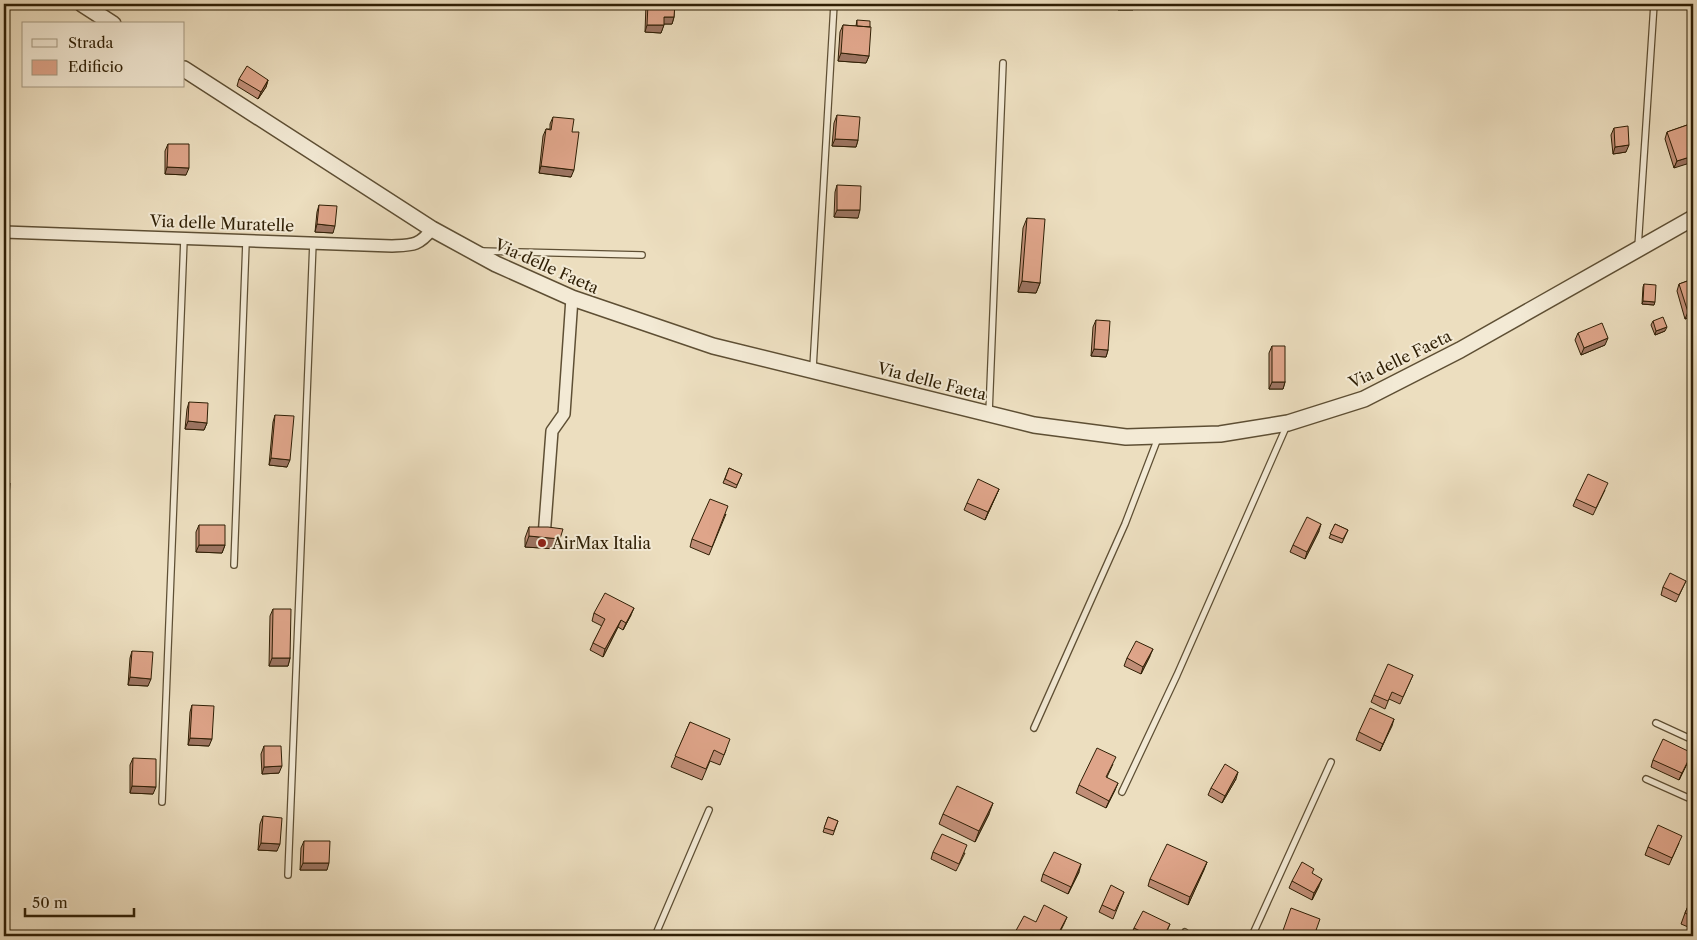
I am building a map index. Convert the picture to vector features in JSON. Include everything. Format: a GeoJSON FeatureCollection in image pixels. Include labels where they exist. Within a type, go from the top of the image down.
{"type":"FeatureCollection","features":[{"type":"Feature","properties":{"kind":"street"},"geometry":{"type":"LineString","coordinates":[[82,4],[110,22]]}},
{"type":"Feature","properties":{"kind":"street","name":"Via delle Faeta"},"geometry":{"type":"LineString","coordinates":[[185,70],[432,229],[496,264],[572,298],[713,346],[1034,425],[1126,437],[1220,434],[1288,423],[1364,399],[1460,350],[1693,218]]}},
{"type":"Feature","properties":{"kind":"street","name":"Via delle Muratelle"},"geometry":{"type":"LineString","coordinates":[[4,232],[246,242],[313,242],[411,246],[423,241],[432,229]]}},
{"type":"Feature","properties":{"kind":"street"},"geometry":{"type":"LineString","coordinates":[[544,537],[552,431],[564,414],[572,298]]}},
{"type":"Feature","properties":{"kind":"lane"},"geometry":{"type":"LineString","coordinates":[[813,370],[834,4]]}},
{"type":"Feature","properties":{"kind":"lane"},"geometry":{"type":"LineString","coordinates":[[1638,249],[1654,4]]}},
{"type":"Feature","properties":{"kind":"lane"},"geometry":{"type":"LineString","coordinates":[[989,414],[1003,63]]}},
{"type":"Feature","properties":{"kind":"lane"},"geometry":{"type":"LineString","coordinates":[[162,802],[184,239]]}},
{"type":"Feature","properties":{"kind":"lane"},"geometry":{"type":"LineString","coordinates":[[234,565],[246,242]]}},
{"type":"Feature","properties":{"kind":"lane"},"geometry":{"type":"LineString","coordinates":[[288,875],[313,242]]}},
{"type":"Feature","properties":{"kind":"lane"},"geometry":{"type":"LineString","coordinates":[[472,251],[642,256]]}},
{"type":"Feature","properties":{"kind":"lane"},"geometry":{"type":"LineString","coordinates":[[1122,792],[1177,675],[1288,423]]}},
{"type":"Feature","properties":{"kind":"lane"},"geometry":{"type":"LineString","coordinates":[[1034,728],[1125,524],[1159,436]]}},
{"type":"Feature","properties":{"kind":"lane"},"geometry":{"type":"LineString","coordinates":[[1656,723],[1693,740]]}},
{"type":"Feature","properties":{"kind":"lane"},"geometry":{"type":"LineString","coordinates":[[1252,936],[1331,762]]}},
{"type":"Feature","properties":{"kind":"lane"},"geometry":{"type":"LineString","coordinates":[[1646,779],[1693,800]]}},
{"type":"Feature","properties":{"kind":"lane"},"geometry":{"type":"LineString","coordinates":[[654,936],[709,810]]}},
{"type":"Feature","properties":{"kind":"building"},"geometry":{"type":"Polygon","coordinates":[[[648,4],[675,4],[674,17],[664,17],[664,25],[647,25],[648,4]]]}},
{"type":"Feature","properties":{"kind":"building"},"geometry":{"type":"Polygon","coordinates":[[[1119,4],[1134,4],[1134,6],[1119,6],[1119,4]]]}},
{"type":"Feature","properties":{"kind":"building"},"geometry":{"type":"Polygon","coordinates":[[[857,20],[870,21],[870,27],[857,26],[857,20]]]}},
{"type":"Feature","properties":{"kind":"building"},"geometry":{"type":"Polygon","coordinates":[[[843,25],[871,27],[869,56],[841,53],[843,25]]]}},
{"type":"Feature","properties":{"kind":"building"},"geometry":{"type":"Polygon","coordinates":[[[247,66],[268,80],[261,92],[239,79],[247,66]]]}},
{"type":"Feature","properties":{"kind":"building"},"geometry":{"type":"Polygon","coordinates":[[[837,115],[860,117],[858,140],[835,139],[837,115]]]}},
{"type":"Feature","properties":{"kind":"building"},"geometry":{"type":"Polygon","coordinates":[[[553,117],[574,119],[572,132],[579,132],[574,170],[541,166],[546,129],[551,130],[553,117]]]}},
{"type":"Feature","properties":{"kind":"building"},"geometry":{"type":"Polygon","coordinates":[[[1693,123],[1693,156],[1677,161],[1667,132],[1693,123]]]}},
{"type":"Feature","properties":{"kind":"building"},"geometry":{"type":"Polygon","coordinates":[[[1628,126],[1629,145],[1615,147],[1614,128],[1628,126]]]}},
{"type":"Feature","properties":{"kind":"building"},"geometry":{"type":"Polygon","coordinates":[[[168,144],[189,144],[189,168],[167,167],[168,144]]]}},
{"type":"Feature","properties":{"kind":"building"},"geometry":{"type":"Polygon","coordinates":[[[837,185],[861,186],[860,210],[837,210],[837,185]]]}},
{"type":"Feature","properties":{"kind":"building"},"geometry":{"type":"Polygon","coordinates":[[[319,205],[337,206],[335,226],[317,224],[319,205]]]}},
{"type":"Feature","properties":{"kind":"building"},"geometry":{"type":"Polygon","coordinates":[[[1027,218],[1045,219],[1040,283],[1022,281],[1027,218]]]}},
{"type":"Feature","properties":{"kind":"building"},"geometry":{"type":"Polygon","coordinates":[[[1693,279],[1693,310],[1688,312],[1679,284],[1693,279]]]}},
{"type":"Feature","properties":{"kind":"building"},"geometry":{"type":"Polygon","coordinates":[[[1644,284],[1656,285],[1655,302],[1643,301],[1644,284]]]}},
{"type":"Feature","properties":{"kind":"building"},"geometry":{"type":"Polygon","coordinates":[[[1663,317],[1667,327],[1656,331],[1653,321],[1663,317]]]}},
{"type":"Feature","properties":{"kind":"building"},"geometry":{"type":"Polygon","coordinates":[[[1096,320],[1110,321],[1108,350],[1094,349],[1096,320]]]}},
{"type":"Feature","properties":{"kind":"building"},"geometry":{"type":"Polygon","coordinates":[[[1602,323],[1608,338],[1584,348],[1578,333],[1602,323]]]}},
{"type":"Feature","properties":{"kind":"building"},"geometry":{"type":"Polygon","coordinates":[[[1272,346],[1285,346],[1285,382],[1272,382],[1272,346]]]}},
{"type":"Feature","properties":{"kind":"building"},"geometry":{"type":"Polygon","coordinates":[[[189,402],[208,403],[207,423],[188,421],[189,402]]]}},
{"type":"Feature","properties":{"kind":"building"},"geometry":{"type":"Polygon","coordinates":[[[275,415],[294,416],[290,460],[271,458],[275,415]]]}},
{"type":"Feature","properties":{"kind":"building"},"geometry":{"type":"Polygon","coordinates":[[[729,468],[742,474],[737,485],[725,479],[729,468]]]}},
{"type":"Feature","properties":{"kind":"building"},"geometry":{"type":"Polygon","coordinates":[[[1588,474],[1608,483],[1596,508],[1576,499],[1588,474]]]}},
{"type":"Feature","properties":{"kind":"building"},"geometry":{"type":"Polygon","coordinates":[[[978,479],[999,489],[988,512],[967,503],[978,479]]]}},
{"type":"Feature","properties":{"kind":"building"},"geometry":{"type":"Polygon","coordinates":[[[4,482],[10,483],[9,498],[4,497],[4,482]]]}},
{"type":"Feature","properties":{"kind":"building"},"geometry":{"type":"Polygon","coordinates":[[[710,499],[728,506],[712,547],[692,539],[710,499]]]}},
{"type":"Feature","properties":{"kind":"building"},"geometry":{"type":"Polygon","coordinates":[[[1307,517],[1321,524],[1307,552],[1293,545],[1307,517]]]}},
{"type":"Feature","properties":{"kind":"building"},"geometry":{"type":"Polygon","coordinates":[[[1335,524],[1348,530],[1343,539],[1330,534],[1335,524]]]}},
{"type":"Feature","properties":{"kind":"building"},"geometry":{"type":"Polygon","coordinates":[[[199,525],[225,525],[225,545],[199,545],[199,525]]]}},
{"type":"Feature","properties":{"kind":"building"},"geometry":{"type":"Polygon","coordinates":[[[529,527],[563,529],[560,539],[529,536],[529,527]]]}},
{"type":"Feature","properties":{"kind":"building"},"geometry":{"type":"Polygon","coordinates":[[[1670,573],[1686,581],[1679,595],[1663,587],[1670,573]]]}},
{"type":"Feature","properties":{"kind":"building"},"geometry":{"type":"Polygon","coordinates":[[[605,593],[634,608],[626,623],[621,620],[605,649],[593,643],[605,619],[594,613],[605,593]]]}},
{"type":"Feature","properties":{"kind":"building"},"geometry":{"type":"Polygon","coordinates":[[[273,609],[291,609],[290,658],[272,658],[273,609]]]}},
{"type":"Feature","properties":{"kind":"building"},"geometry":{"type":"Polygon","coordinates":[[[1136,641],[1153,649],[1143,667],[1127,658],[1136,641]]]}},
{"type":"Feature","properties":{"kind":"building"},"geometry":{"type":"Polygon","coordinates":[[[132,651],[153,652],[151,679],[130,677],[132,651]]]}},
{"type":"Feature","properties":{"kind":"building"},"geometry":{"type":"Polygon","coordinates":[[[1388,664],[1413,675],[1403,697],[1392,692],[1388,701],[1374,695],[1388,664]]]}},
{"type":"Feature","properties":{"kind":"building"},"geometry":{"type":"Polygon","coordinates":[[[192,705],[214,706],[212,739],[190,738],[192,705]]]}},
{"type":"Feature","properties":{"kind":"building"},"geometry":{"type":"Polygon","coordinates":[[[1370,708],[1394,719],[1383,744],[1359,732],[1370,708]]]}},
{"type":"Feature","properties":{"kind":"building"},"geometry":{"type":"Polygon","coordinates":[[[690,722],[730,739],[724,755],[714,750],[706,769],[675,756],[690,722]]]}},
{"type":"Feature","properties":{"kind":"building"},"geometry":{"type":"Polygon","coordinates":[[[1663,739],[1692,753],[1682,773],[1653,760],[1663,739]]]}},
{"type":"Feature","properties":{"kind":"building"},"geometry":{"type":"Polygon","coordinates":[[[264,746],[281,746],[282,766],[264,767],[264,746]]]}},
{"type":"Feature","properties":{"kind":"building"},"geometry":{"type":"Polygon","coordinates":[[[1097,748],[1116,757],[1106,777],[1118,783],[1109,801],[1079,785],[1097,748]]]}},
{"type":"Feature","properties":{"kind":"building"},"geometry":{"type":"Polygon","coordinates":[[[133,758],[156,759],[156,787],[132,786],[133,758]]]}},
{"type":"Feature","properties":{"kind":"building"},"geometry":{"type":"Polygon","coordinates":[[[1225,764],[1238,772],[1225,796],[1211,788],[1225,764]]]}},
{"type":"Feature","properties":{"kind":"building"},"geometry":{"type":"Polygon","coordinates":[[[957,786],[993,803],[979,831],[943,814],[957,786]]]}},
{"type":"Feature","properties":{"kind":"building"},"geometry":{"type":"Polygon","coordinates":[[[263,816],[282,818],[280,844],[261,843],[263,816]]]}},
{"type":"Feature","properties":{"kind":"building"},"geometry":{"type":"Polygon","coordinates":[[[828,817],[838,821],[834,831],[824,828],[828,817]]]}},
{"type":"Feature","properties":{"kind":"building"},"geometry":{"type":"Polygon","coordinates":[[[1658,825],[1682,836],[1672,858],[1648,847],[1658,825]]]}},
{"type":"Feature","properties":{"kind":"building"},"geometry":{"type":"Polygon","coordinates":[[[942,834],[967,845],[959,864],[933,852],[942,834]]]}},
{"type":"Feature","properties":{"kind":"building"},"geometry":{"type":"Polygon","coordinates":[[[304,841],[330,841],[329,863],[303,863],[304,841]]]}},
{"type":"Feature","properties":{"kind":"building"},"geometry":{"type":"Polygon","coordinates":[[[1167,844],[1207,862],[1190,897],[1150,879],[1167,844]]]}},
{"type":"Feature","properties":{"kind":"building"},"geometry":{"type":"Polygon","coordinates":[[[1054,852],[1081,864],[1071,887],[1043,874],[1054,852]]]}},
{"type":"Feature","properties":{"kind":"building"},"geometry":{"type":"Polygon","coordinates":[[[1302,862],[1314,869],[1312,873],[1322,879],[1314,893],[1292,881],[1302,862]]]}},
{"type":"Feature","properties":{"kind":"building"},"geometry":{"type":"Polygon","coordinates":[[[1111,885],[1124,892],[1115,911],[1102,905],[1111,885]]]}},
{"type":"Feature","properties":{"kind":"building"},"geometry":{"type":"Polygon","coordinates":[[[1693,895],[1693,917],[1685,913],[1693,895]]]}},
{"type":"Feature","properties":{"kind":"building"},"geometry":{"type":"Polygon","coordinates":[[[1044,905],[1067,917],[1057,936],[1013,936],[1024,916],[1036,922],[1044,905]]]}},
{"type":"Feature","properties":{"kind":"building"},"geometry":{"type":"Polygon","coordinates":[[[1291,908],[1320,919],[1314,936],[1281,936],[1291,908]]]}},
{"type":"Feature","properties":{"kind":"building"},"geometry":{"type":"Polygon","coordinates":[[[1143,911],[1170,924],[1164,936],[1150,936],[1134,928],[1143,911]]]}},
{"type":"Feature","properties":{"kind":"place","name":"AirMax Italia"},"geometry":{"type":"Point","coordinates":[542,543]}}]}
